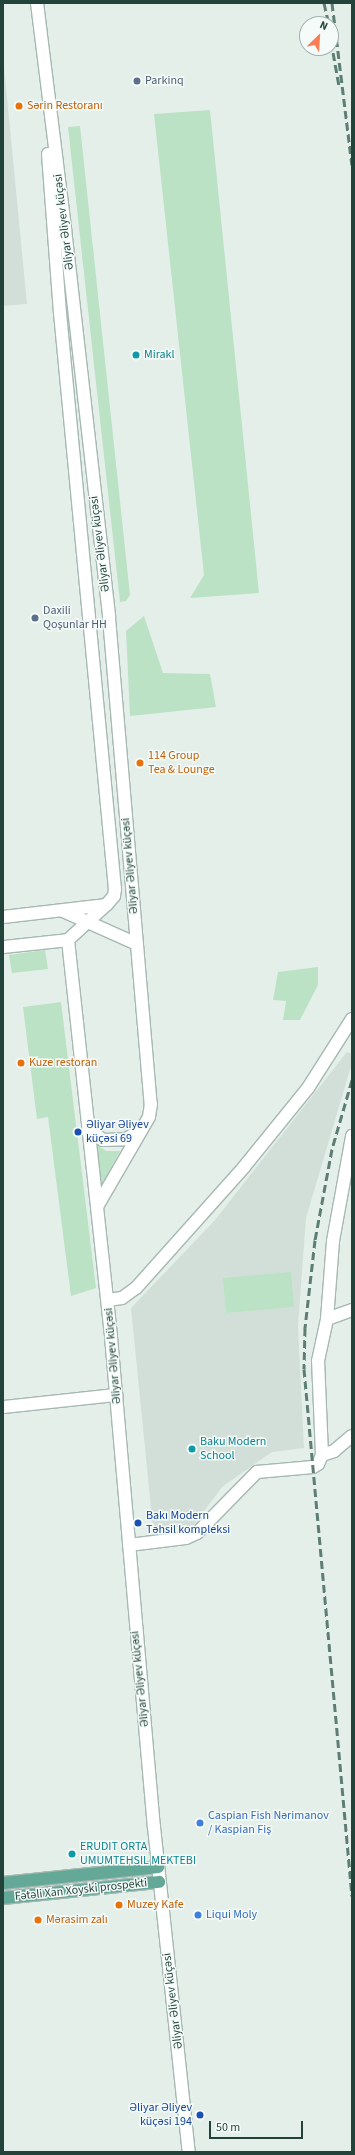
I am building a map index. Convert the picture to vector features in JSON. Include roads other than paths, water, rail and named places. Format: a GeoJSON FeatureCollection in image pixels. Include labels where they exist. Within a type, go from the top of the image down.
{"type":"FeatureCollection","features":[{"type":"Feature","properties":{"kind":"main road","name":"Fətəli Xan Xoyski prospekti"},"geometry":{"type":"LineString","coordinates":[[3,1883],[158,1867]]}},
{"type":"Feature","properties":{"kind":"main road","name":"Fətəli Xan Xoyski prospekti"},"geometry":{"type":"LineString","coordinates":[[3,1898],[159,1882]]}},
{"type":"Feature","properties":{"kind":"street","name":"Əliyar Əliyev küçəsi"},"geometry":{"type":"LineString","coordinates":[[37,3],[65,229],[73,312],[109,618],[151,1104],[149,1117],[98,1205]]}},
{"type":"Feature","properties":{"kind":"street","name":"Əliyar Əliyev küçəsi"},"geometry":{"type":"LineString","coordinates":[[43,53],[60,313],[91,619],[115,889],[114,896],[107,904],[68,940],[85,1116],[98,1205],[108,1300],[159,1882],[189,2152]]}},
{"type":"Feature","properties":{"kind":"street"},"geometry":{"type":"LineString","coordinates":[[60,313],[73,312]]}},
{"type":"Feature","properties":{"kind":"street"},"geometry":{"type":"LineString","coordinates":[[91,619],[109,618]]}},
{"type":"Feature","properties":{"kind":"street"},"geometry":{"type":"LineString","coordinates":[[3,917],[63,911],[107,904]]}},
{"type":"Feature","properties":{"kind":"street"},"geometry":{"type":"LineString","coordinates":[[63,911],[136,944]]}},
{"type":"Feature","properties":{"kind":"street"},"geometry":{"type":"LineString","coordinates":[[3,947],[68,940]]}},
{"type":"Feature","properties":{"kind":"street"},"geometry":{"type":"LineString","coordinates":[[108,1300],[130,1295],[206,1210],[308,1088],[349,1032],[352,1019]]}},
{"type":"Feature","properties":{"kind":"street"},"geometry":{"type":"LineString","coordinates":[[85,1116],[94,1133],[103,1140],[126,1139],[142,1129]]}},
{"type":"Feature","properties":{"kind":"street"},"geometry":{"type":"LineString","coordinates":[[129,1545],[186,1538],[197,1533],[257,1472],[313,1467],[318,1464],[322,1455],[318,1361],[327,1319],[333,1241],[352,1136]]}},
{"type":"Feature","properties":{"kind":"street"},"geometry":{"type":"LineString","coordinates":[[327,1319],[352,1310]]}},
{"type":"Feature","properties":{"kind":"street"},"geometry":{"type":"LineString","coordinates":[[3,1407],[116,1395]]}},
{"type":"Feature","properties":{"kind":"street"},"geometry":{"type":"LineString","coordinates":[[322,1455],[334,1451],[352,1436]]}},
{"type":"Feature","properties":{"kind":"railway"},"geometry":{"type":"LineString","coordinates":[[324,3],[327,16]]}},
{"type":"Feature","properties":{"kind":"railway"},"geometry":{"type":"LineString","coordinates":[[332,3],[352,165]]}},
{"type":"Feature","properties":{"kind":"railway"},"geometry":{"type":"LineString","coordinates":[[334,56],[339,86]]}},
{"type":"Feature","properties":{"kind":"railway"},"geometry":{"type":"LineString","coordinates":[[352,1080],[332,1149],[315,1240],[305,1328],[304,1369],[352,1896]]}},
{"type":"Feature","properties":{"kind":"place","name":"Parkinq"},"geometry":{"type":"Point","coordinates":[137,81]}},
{"type":"Feature","properties":{"kind":"place","name":"Sərin Restoranı"},"geometry":{"type":"Point","coordinates":[19,106]}},
{"type":"Feature","properties":{"kind":"place","name":"Mirakl"},"geometry":{"type":"Point","coordinates":[136,355]}},
{"type":"Feature","properties":{"kind":"place","name":"Daxili Qoşunlar HH"},"geometry":{"type":"Point","coordinates":[35,618]}},
{"type":"Feature","properties":{"kind":"place","name":"114 Group Tea & Lounge"},"geometry":{"type":"Point","coordinates":[140,763]}},
{"type":"Feature","properties":{"kind":"place","name":"Kuze restoran"},"geometry":{"type":"Point","coordinates":[21,1063]}},
{"type":"Feature","properties":{"kind":"place","name":"Əliyar Əliyev küçəsi 69"},"geometry":{"type":"Point","coordinates":[78,1132]}},
{"type":"Feature","properties":{"kind":"place","name":"Baku Modern School"},"geometry":{"type":"Point","coordinates":[192,1449]}},
{"type":"Feature","properties":{"kind":"place","name":"Bakı Modern Təhsil kompleksi"},"geometry":{"type":"Point","coordinates":[138,1523]}},
{"type":"Feature","properties":{"kind":"place","name":"Caspian Fish Nərimanov / Kaspian Fiş"},"geometry":{"type":"Point","coordinates":[200,1823]}},
{"type":"Feature","properties":{"kind":"place","name":"ERUDIT ORTA UMUMTEHSIL MEKTEBI"},"geometry":{"type":"Point","coordinates":[72,1854]}},
{"type":"Feature","properties":{"kind":"place","name":"Muzey Kafe"},"geometry":{"type":"Point","coordinates":[119,1905]}},
{"type":"Feature","properties":{"kind":"place","name":"Liqui Moly"},"geometry":{"type":"Point","coordinates":[198,1915]}},
{"type":"Feature","properties":{"kind":"place","name":"Mərasim zalı"},"geometry":{"type":"Point","coordinates":[38,1920]}},
{"type":"Feature","properties":{"kind":"place","name":"Əliyar Əliyev küçəsi 194"},"geometry":{"type":"Point","coordinates":[200,2115]}}]}
